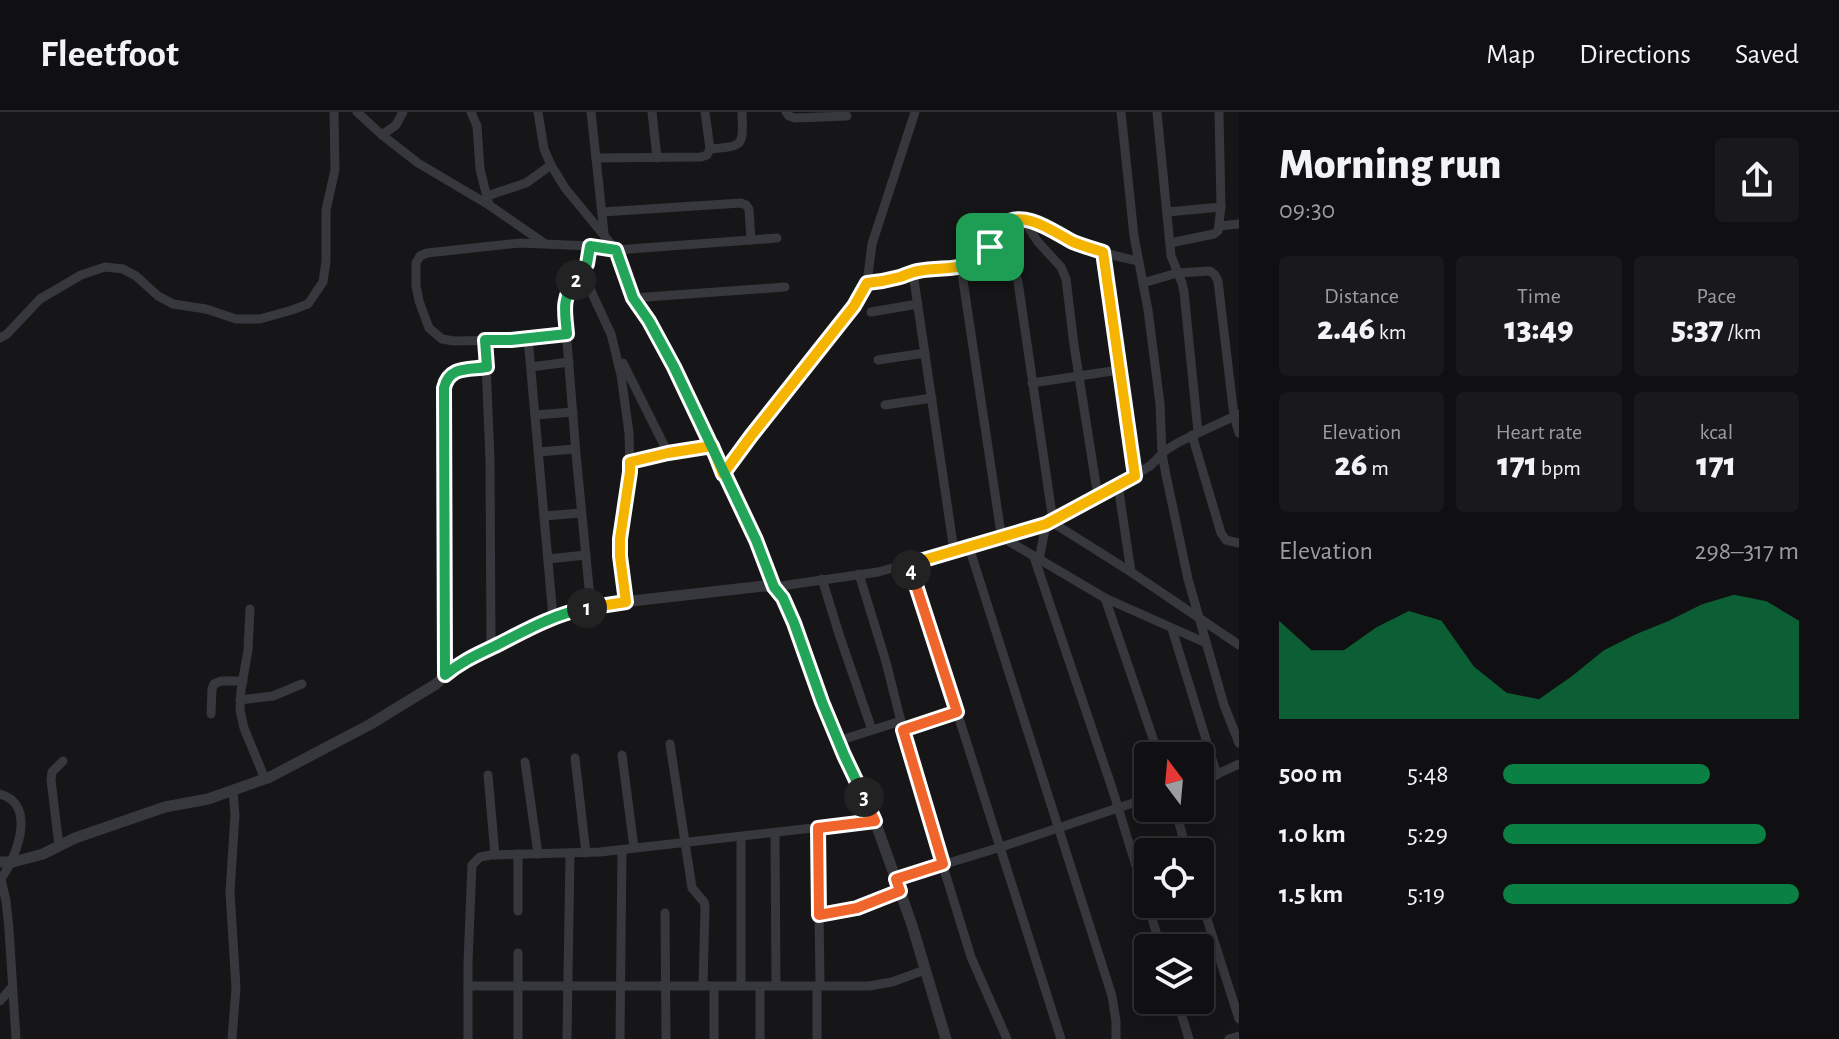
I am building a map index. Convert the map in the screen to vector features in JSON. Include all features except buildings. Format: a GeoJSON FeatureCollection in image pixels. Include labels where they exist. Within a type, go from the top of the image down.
{"type":"FeatureCollection","features":[{"type":"Feature","properties":{"kind":"street"},"geometry":{"type":"LineString","coordinates":[[0,338],[40,299],[81,275],[105,267],[123,269],[136,276],[158,296],[173,304],[206,309],[236,319],[260,319],[308,304],[323,282],[326,261],[326,210],[335,170],[334,112]]}},
{"type":"Feature","properties":{"kind":"street"},"geometry":{"type":"LineString","coordinates":[[382,135],[396,125],[403,112]]}},
{"type":"Feature","properties":{"kind":"street"},"geometry":{"type":"LineString","coordinates":[[471,112],[477,126],[480,169],[488,201]]}},
{"type":"Feature","properties":{"kind":"street"},"geometry":{"type":"LineString","coordinates":[[538,112],[544,149],[551,165],[565,188],[616,250],[633,298],[667,356],[756,540],[774,587],[783,598],[838,741],[875,821],[946,1039]]}},
{"type":"Feature","properties":{"kind":"street"},"geometry":{"type":"LineString","coordinates":[[591,112],[604,233]]}},
{"type":"Feature","properties":{"kind":"street"},"geometry":{"type":"LineString","coordinates":[[652,112],[657,158]]}},
{"type":"Feature","properties":{"kind":"street"},"geometry":{"type":"LineString","coordinates":[[596,158],[707,155],[710,149],[705,112]]}},
{"type":"Feature","properties":{"kind":"street"},"geometry":{"type":"LineString","coordinates":[[710,149],[739,144],[742,139],[742,112]]}},
{"type":"Feature","properties":{"kind":"street"},"geometry":{"type":"LineString","coordinates":[[786,112],[795,118],[823,114],[847,116]]}},
{"type":"Feature","properties":{"kind":"street"},"geometry":{"type":"LineString","coordinates":[[723,474],[854,306],[867,283],[872,244],[915,112]]}},
{"type":"Feature","properties":{"kind":"street"},"geometry":{"type":"LineString","coordinates":[[1121,112],[1138,261],[1159,395],[1162,454],[1185,566],[1228,720],[1239,743]]}},
{"type":"Feature","properties":{"kind":"street"},"geometry":{"type":"LineString","coordinates":[[1157,112],[1171,256],[1184,292],[1195,434],[1221,533],[1226,540],[1239,543]]}},
{"type":"Feature","properties":{"kind":"street"},"geometry":{"type":"LineString","coordinates":[[1170,243],[1214,234],[1220,226],[1219,112]]}},
{"type":"Feature","properties":{"kind":"street"},"geometry":{"type":"LineString","coordinates":[[363,114],[382,135],[418,163],[488,201],[544,243]]}},
{"type":"Feature","properties":{"kind":"street"},"geometry":{"type":"LineString","coordinates":[[488,201],[526,183],[551,165]]}},
{"type":"Feature","properties":{"kind":"street"},"geometry":{"type":"LineString","coordinates":[[602,212],[741,203],[749,209],[751,240]]}},
{"type":"Feature","properties":{"kind":"street"},"geometry":{"type":"LineString","coordinates":[[1167,212],[1221,207]]}},
{"type":"Feature","properties":{"kind":"street"},"geometry":{"type":"LineString","coordinates":[[867,283],[969,265],[981,256],[1002,226],[1023,219],[1034,221],[1075,243],[1138,261]]}},
{"type":"Feature","properties":{"kind":"street"},"geometry":{"type":"LineString","coordinates":[[1023,219],[1038,242],[1061,267],[1066,279],[1098,497]]}},
{"type":"Feature","properties":{"kind":"street"},"geometry":{"type":"LineString","coordinates":[[1220,226],[1239,224]]}},
{"type":"Feature","properties":{"kind":"street"},"geometry":{"type":"LineString","coordinates":[[997,233],[1018,282],[1049,522],[1036,558],[1157,934]]}},
{"type":"Feature","properties":{"kind":"street"},"geometry":{"type":"LineString","coordinates":[[567,334],[485,340],[442,339],[429,328],[419,301],[416,263],[420,256],[427,253],[495,245],[544,243],[616,250],[777,238]]}},
{"type":"Feature","properties":{"kind":"street"},"geometry":{"type":"LineString","coordinates":[[590,246],[587,264],[567,290],[565,298],[575,449],[591,608]]}},
{"type":"Feature","properties":{"kind":"street"},"geometry":{"type":"LineString","coordinates":[[1103,252],[1135,476]]}},
{"type":"Feature","properties":{"kind":"street"},"geometry":{"type":"LineString","coordinates":[[961,267],[1003,536],[1105,598],[1206,643]]}},
{"type":"Feature","properties":{"kind":"street"},"geometry":{"type":"LineString","coordinates":[[1143,283],[1177,273],[1210,271],[1215,275],[1239,433]]}},
{"type":"Feature","properties":{"kind":"street"},"geometry":{"type":"LineString","coordinates":[[582,272],[668,453]]}},
{"type":"Feature","properties":{"kind":"street"},"geometry":{"type":"LineString","coordinates":[[913,273],[954,551]]}},
{"type":"Feature","properties":{"kind":"street"},"geometry":{"type":"LineString","coordinates":[[633,298],[785,287]]}},
{"type":"Feature","properties":{"kind":"street"},"geometry":{"type":"LineString","coordinates":[[871,312],[918,304]]}},
{"type":"Feature","properties":{"kind":"street"},"geometry":{"type":"LineString","coordinates":[[528,338],[553,617]]}},
{"type":"Feature","properties":{"kind":"street"},"geometry":{"type":"LineString","coordinates":[[485,340],[491,648]]}},
{"type":"Feature","properties":{"kind":"street"},"geometry":{"type":"LineString","coordinates":[[617,351],[629,433],[630,472],[620,539],[626,602]]}},
{"type":"Feature","properties":{"kind":"street"},"geometry":{"type":"LineString","coordinates":[[878,360],[925,353]]}},
{"type":"Feature","properties":{"kind":"street"},"geometry":{"type":"LineString","coordinates":[[531,367],[569,362]]}},
{"type":"Feature","properties":{"kind":"street"},"geometry":{"type":"LineString","coordinates":[[445,675],[444,388],[451,373],[487,367]]}},
{"type":"Feature","properties":{"kind":"street"},"geometry":{"type":"LineString","coordinates":[[1032,383],[1119,370]]}},
{"type":"Feature","properties":{"kind":"street"},"geometry":{"type":"LineString","coordinates":[[885,405],[932,398]]}},
{"type":"Feature","properties":{"kind":"street"},"geometry":{"type":"LineString","coordinates":[[535,415],[573,412]]}},
{"type":"Feature","properties":{"kind":"street"},"geometry":{"type":"LineString","coordinates":[[6,862],[43,854],[75,838],[165,807],[208,799],[265,779],[369,725],[436,684],[459,663],[566,612],[859,574],[910,564],[969,547],[1049,522],[1135,476],[1162,454],[1195,434],[1236,415]]}},
{"type":"Feature","properties":{"kind":"street"},"geometry":{"type":"LineString","coordinates":[[630,462],[712,446]]}},
{"type":"Feature","properties":{"kind":"street"},"geometry":{"type":"LineString","coordinates":[[538,452],[575,449]]}},
{"type":"Feature","properties":{"kind":"street"},"geometry":{"type":"LineString","coordinates":[[1118,485],[1131,572]]}},
{"type":"Feature","properties":{"kind":"street"},"geometry":{"type":"LineString","coordinates":[[544,516],[581,513]]}},
{"type":"Feature","properties":{"kind":"street"},"geometry":{"type":"LineString","coordinates":[[1049,522],[1131,572],[1239,645]]}},
{"type":"Feature","properties":{"kind":"street"},"geometry":{"type":"LineString","coordinates":[[969,547],[1112,996],[1116,1039]]}},
{"type":"Feature","properties":{"kind":"street"},"geometry":{"type":"LineString","coordinates":[[548,559],[586,555]]}},
{"type":"Feature","properties":{"kind":"street"},"geometry":{"type":"LineString","coordinates":[[910,564],[1061,1039]]}},
{"type":"Feature","properties":{"kind":"street"},"geometry":{"type":"LineString","coordinates":[[859,574],[971,957],[1007,1039]]}},
{"type":"Feature","properties":{"kind":"street"},"geometry":{"type":"LineString","coordinates":[[822,579],[872,730]]}},
{"type":"Feature","properties":{"kind":"street"},"geometry":{"type":"LineString","coordinates":[[1105,598],[1154,742]]}},
{"type":"Feature","properties":{"kind":"street"},"geometry":{"type":"LineString","coordinates":[[250,609],[240,710],[265,779]]}},
{"type":"Feature","properties":{"kind":"street"},"geometry":{"type":"LineString","coordinates":[[1172,629],[1217,775]]}},
{"type":"Feature","properties":{"kind":"street"},"geometry":{"type":"LineString","coordinates":[[211,714],[214,684],[243,681]]}},
{"type":"Feature","properties":{"kind":"street"},"geometry":{"type":"LineString","coordinates":[[240,700],[273,696],[302,684]]}},
{"type":"Feature","properties":{"kind":"street"},"geometry":{"type":"LineString","coordinates":[[838,741],[872,730],[957,712]]}},
{"type":"Feature","properties":{"kind":"street"},"geometry":{"type":"LineString","coordinates":[[670,744],[692,888],[705,907],[703,986]]}},
{"type":"Feature","properties":{"kind":"street"},"geometry":{"type":"LineString","coordinates":[[622,755],[634,848]]}},
{"type":"Feature","properties":{"kind":"street"},"geometry":{"type":"LineString","coordinates":[[575,758],[586,853]]}},
{"type":"Feature","properties":{"kind":"street"},"geometry":{"type":"LineString","coordinates":[[59,846],[51,780],[52,772],[63,761]]}},
{"type":"Feature","properties":{"kind":"street"},"geometry":{"type":"LineString","coordinates":[[525,762],[538,854]]}},
{"type":"Feature","properties":{"kind":"street"},"geometry":{"type":"LineString","coordinates":[[1214,776],[1239,764]]}},
{"type":"Feature","properties":{"kind":"street"},"geometry":{"type":"LineString","coordinates":[[488,775],[495,855]]}},
{"type":"Feature","properties":{"kind":"street"},"geometry":{"type":"LineString","coordinates":[[232,1039],[236,988],[230,892],[235,815],[233,790]]}},
{"type":"Feature","properties":{"kind":"street"},"geometry":{"type":"LineString","coordinates":[[0,794],[12,799],[19,815],[20,829],[18,844],[6,862],[1,880],[6,901],[16,1039]]}},
{"type":"Feature","properties":{"kind":"street"},"geometry":{"type":"LineString","coordinates":[[896,879],[1134,803]]}},
{"type":"Feature","properties":{"kind":"street"},"geometry":{"type":"LineString","coordinates":[[468,1039],[472,865],[480,857],[622,850],[875,821]]}},
{"type":"Feature","properties":{"kind":"street"},"geometry":{"type":"LineString","coordinates":[[817,1039],[818,828]]}},
{"type":"Feature","properties":{"kind":"street"},"geometry":{"type":"LineString","coordinates":[[775,833],[776,986]]}},
{"type":"Feature","properties":{"kind":"street"},"geometry":{"type":"LineString","coordinates":[[741,837],[741,986]]}},
{"type":"Feature","properties":{"kind":"street"},"geometry":{"type":"LineString","coordinates":[[620,1039],[622,850]]}},
{"type":"Feature","properties":{"kind":"street"},"geometry":{"type":"LineString","coordinates":[[567,1039],[570,853]]}},
{"type":"Feature","properties":{"kind":"street"},"geometry":{"type":"LineString","coordinates":[[518,854],[518,911]]}},
{"type":"Feature","properties":{"kind":"street"},"geometry":{"type":"LineString","coordinates":[[819,915],[857,908],[900,891]]}},
{"type":"Feature","properties":{"kind":"street"},"geometry":{"type":"LineString","coordinates":[[665,913],[666,1039]]}},
{"type":"Feature","properties":{"kind":"street"},"geometry":{"type":"LineString","coordinates":[[1207,918],[1239,1019]]}},
{"type":"Feature","properties":{"kind":"street"},"geometry":{"type":"LineString","coordinates":[[518,953],[518,1039]]}},
{"type":"Feature","properties":{"kind":"street"},"geometry":{"type":"LineString","coordinates":[[468,986],[869,986],[903,979],[925,970]]}},
{"type":"Feature","properties":{"kind":"street"},"geometry":{"type":"LineString","coordinates":[[760,986],[760,1039]]}},
{"type":"Feature","properties":{"kind":"street"},"geometry":{"type":"LineString","coordinates":[[0,1001],[12,987]]}},
{"type":"Feature","properties":{"kind":"street"},"geometry":{"type":"LineString","coordinates":[[714,987],[714,1039]]}},
{"type":"Feature","properties":{"kind":"street"},"geometry":{"type":"LineString","coordinates":[[1181,1014],[1189,1039]]}},
{"type":"Feature","properties":{"kind":"street"},"geometry":{"type":"LineString","coordinates":[[1229,1039],[1239,1036]]}},
{"type":"Feature","properties":{"kind":"route"},"geometry":{"type":"LineString","coordinates":[[990,247],[969,265],[918,271],[867,283],[854,306],[723,474],[712,446],[630,462],[620,539],[626,602],[566,612],[459,663],[445,675],[446,379],[451,373],[487,367],[485,340],[567,334],[564,304],[567,290],[587,264],[590,246],[616,250],[633,298],[674,367],[712,446],[723,474],[756,540],[774,587],[783,598],[822,702],[875,821],[818,828],[819,915],[857,908],[900,891],[896,879],[943,864],[903,730],[957,712],[910,564],[1046,524],[1135,476],[1103,252],[1023,219],[1002,226],[990,247]]}}]}
